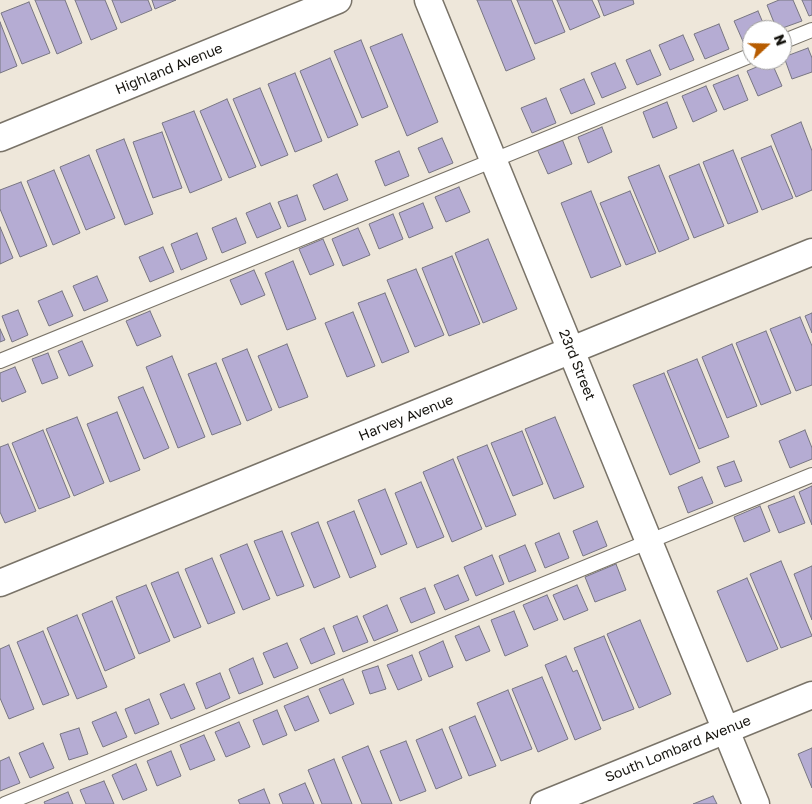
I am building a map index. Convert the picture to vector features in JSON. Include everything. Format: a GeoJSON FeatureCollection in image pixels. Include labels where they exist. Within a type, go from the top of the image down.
{"type":"FeatureCollection","features":[{"type":"Feature","properties":{"kind":"street","name":"Highland Avenue"},"geometry":{"type":"LineString","coordinates":[[0,138],[338,0]]}},
{"type":"Feature","properties":{"kind":"street","name":"23rd Street"},"geometry":{"type":"LineString","coordinates":[[428,0],[756,804]]}},
{"type":"Feature","properties":{"kind":"street","name":"Harvey Avenue"},"geometry":{"type":"LineString","coordinates":[[0,583],[812,252]]}},
{"type":"Feature","properties":{"kind":"street","name":"South Lombard Avenue"},"geometry":{"type":"LineString","coordinates":[[544,804],[812,695]]}},
{"type":"Feature","properties":{"kind":"lane"},"geometry":{"type":"LineString","coordinates":[[792,38],[812,30]]}},
{"type":"Feature","properties":{"kind":"lane"},"geometry":{"type":"LineString","coordinates":[[0,361],[742,58]]}},
{"type":"Feature","properties":{"kind":"lane"},"geometry":{"type":"LineString","coordinates":[[5,804],[812,475]]}},
{"type":"Feature","properties":{"kind":"building"},"geometry":{"type":"Polygon","coordinates":[[[35,0],[65,0],[82,43],[57,54],[35,0]]]}},
{"type":"Feature","properties":{"kind":"building"},"geometry":{"type":"Polygon","coordinates":[[[75,0],[105,0],[117,29],[91,40],[75,0]]]}},
{"type":"Feature","properties":{"kind":"building"},"geometry":{"type":"Polygon","coordinates":[[[112,0],[148,0],[152,10],[121,23],[112,0]]]}},
{"type":"Feature","properties":{"kind":"building"},"geometry":{"type":"Polygon","coordinates":[[[152,0],[176,0],[155,9],[152,0]]]}},
{"type":"Feature","properties":{"kind":"building"},"geometry":{"type":"Polygon","coordinates":[[[477,0],[511,0],[535,59],[506,71],[477,0]]]}},
{"type":"Feature","properties":{"kind":"building"},"geometry":{"type":"Polygon","coordinates":[[[517,0],[552,0],[565,32],[535,44],[517,0]]]}},
{"type":"Feature","properties":{"kind":"building"},"geometry":{"type":"Polygon","coordinates":[[[557,0],[592,0],[600,17],[570,30],[557,0]]]}},
{"type":"Feature","properties":{"kind":"building"},"geometry":{"type":"Polygon","coordinates":[[[598,0],[633,0],[634,4],[604,16],[598,0]]]}},
{"type":"Feature","properties":{"kind":"building"},"geometry":{"type":"Polygon","coordinates":[[[779,0],[793,0],[802,21],[792,25],[792,20],[773,20],[767,5],[779,0]]]}},
{"type":"Feature","properties":{"kind":"building"},"geometry":{"type":"Polygon","coordinates":[[[802,0],[812,0],[812,15],[809,16],[802,0]]]}},
{"type":"Feature","properties":{"kind":"building"},"geometry":{"type":"Polygon","coordinates":[[[29,2],[50,53],[22,64],[1,13],[29,2]]]}},
{"type":"Feature","properties":{"kind":"building"},"geometry":{"type":"Polygon","coordinates":[[[758,11],[762,20],[742,20],[742,39],[734,21],[758,11]]]}},
{"type":"Feature","properties":{"kind":"building"},"geometry":{"type":"Polygon","coordinates":[[[0,22],[17,66],[0,73],[0,22]]]}},
{"type":"Feature","properties":{"kind":"building"},"geometry":{"type":"Polygon","coordinates":[[[719,24],[729,49],[705,59],[694,34],[719,24]]]}},
{"type":"Feature","properties":{"kind":"building"},"geometry":{"type":"Polygon","coordinates":[[[402,34],[438,122],[407,136],[370,47],[402,34]]]}},
{"type":"Feature","properties":{"kind":"building"},"geometry":{"type":"Polygon","coordinates":[[[683,35],[694,60],[670,70],[659,45],[683,35]]]}},
{"type":"Feature","properties":{"kind":"building"},"geometry":{"type":"Polygon","coordinates":[[[361,40],[388,107],[362,118],[334,51],[361,40]]]}},
{"type":"Feature","properties":{"kind":"building"},"geometry":{"type":"Polygon","coordinates":[[[808,48],[812,58],[812,72],[792,79],[789,70],[792,70],[792,54],[808,48]]]}},
{"type":"Feature","properties":{"kind":"building"},"geometry":{"type":"Polygon","coordinates":[[[650,50],[661,75],[637,85],[626,60],[650,50]]]}},
{"type":"Feature","properties":{"kind":"building"},"geometry":{"type":"Polygon","coordinates":[[[330,58],[358,125],[328,138],[300,71],[330,58]]]}},
{"type":"Feature","properties":{"kind":"building"},"geometry":{"type":"Polygon","coordinates":[[[615,63],[626,88],[602,98],[591,73],[615,63]]]}},
{"type":"Feature","properties":{"kind":"building"},"geometry":{"type":"Polygon","coordinates":[[[775,70],[782,86],[758,96],[747,71],[775,70]]]}},
{"type":"Feature","properties":{"kind":"building"},"geometry":{"type":"Polygon","coordinates":[[[295,73],[322,141],[295,152],[268,84],[295,73]]]}},
{"type":"Feature","properties":{"kind":"building"},"geometry":{"type":"Polygon","coordinates":[[[738,75],[748,100],[724,110],[713,85],[738,75]]]}},
{"type":"Feature","properties":{"kind":"building"},"geometry":{"type":"Polygon","coordinates":[[[584,79],[595,104],[571,114],[560,89],[584,79]]]}},
{"type":"Feature","properties":{"kind":"building"},"geometry":{"type":"Polygon","coordinates":[[[706,86],[717,111],[693,122],[682,96],[706,86]]]}},
{"type":"Feature","properties":{"kind":"building"},"geometry":{"type":"Polygon","coordinates":[[[260,88],[288,155],[261,166],[233,99],[260,88]]]}},
{"type":"Feature","properties":{"kind":"building"},"geometry":{"type":"Polygon","coordinates":[[[546,98],[556,123],[532,133],[521,108],[546,98]]]}},
{"type":"Feature","properties":{"kind":"building"},"geometry":{"type":"Polygon","coordinates":[[[227,99],[256,167],[229,178],[200,111],[227,99]]]}},
{"type":"Feature","properties":{"kind":"building"},"geometry":{"type":"Polygon","coordinates":[[[667,102],[677,128],[653,138],[643,112],[667,102]]]}},
{"type":"Feature","properties":{"kind":"building"},"geometry":{"type":"Polygon","coordinates":[[[194,111],[222,180],[190,193],[162,123],[194,111]]]}},
{"type":"Feature","properties":{"kind":"building"},"geometry":{"type":"Polygon","coordinates":[[[801,122],[812,151],[812,190],[796,197],[771,135],[801,122]]]}},
{"type":"Feature","properties":{"kind":"building"},"geometry":{"type":"Polygon","coordinates":[[[602,127],[612,152],[588,163],[578,137],[602,127]]]}},
{"type":"Feature","properties":{"kind":"building"},"geometry":{"type":"Polygon","coordinates":[[[162,132],[182,188],[153,198],[133,142],[162,132]]]}},
{"type":"Feature","properties":{"kind":"building"},"geometry":{"type":"Polygon","coordinates":[[[442,138],[453,163],[429,173],[418,148],[442,138]]]}},
{"type":"Feature","properties":{"kind":"building"},"geometry":{"type":"Polygon","coordinates":[[[124,139],[153,214],[125,225],[96,150],[124,139]]]}},
{"type":"Feature","properties":{"kind":"building"},"geometry":{"type":"Polygon","coordinates":[[[562,139],[572,164],[548,174],[537,149],[562,139]]]}},
{"type":"Feature","properties":{"kind":"building"},"geometry":{"type":"Polygon","coordinates":[[[771,146],[793,198],[762,210],[741,158],[771,146]]]}},
{"type":"Feature","properties":{"kind":"building"},"geometry":{"type":"Polygon","coordinates":[[[733,150],[758,212],[728,224],[703,162],[733,150]]]}},
{"type":"Feature","properties":{"kind":"building"},"geometry":{"type":"Polygon","coordinates":[[[399,151],[409,176],[385,186],[375,161],[399,151]]]}},
{"type":"Feature","properties":{"kind":"building"},"geometry":{"type":"Polygon","coordinates":[[[89,155],[115,218],[86,230],[60,167],[89,155]]]}},
{"type":"Feature","properties":{"kind":"building"},"geometry":{"type":"Polygon","coordinates":[[[699,164],[724,226],[694,238],[669,176],[699,164]]]}},
{"type":"Feature","properties":{"kind":"building"},"geometry":{"type":"Polygon","coordinates":[[[659,165],[689,239],[659,252],[628,177],[659,165]]]}},
{"type":"Feature","properties":{"kind":"building"},"geometry":{"type":"Polygon","coordinates":[[[54,170],[80,233],[53,245],[27,181],[54,170]]]}},
{"type":"Feature","properties":{"kind":"building"},"geometry":{"type":"Polygon","coordinates":[[[337,174],[348,200],[324,210],[313,185],[337,174]]]}},
{"type":"Feature","properties":{"kind":"building"},"geometry":{"type":"Polygon","coordinates":[[[21,182],[47,246],[20,257],[0,209],[0,190],[21,182]]]}},
{"type":"Feature","properties":{"kind":"building"},"geometry":{"type":"Polygon","coordinates":[[[459,187],[470,212],[446,222],[435,197],[459,187]]]}},
{"type":"Feature","properties":{"kind":"building"},"geometry":{"type":"Polygon","coordinates":[[[591,191],[621,266],[591,278],[561,203],[591,191]]]}},
{"type":"Feature","properties":{"kind":"building"},"geometry":{"type":"Polygon","coordinates":[[[630,191],[656,253],[626,265],[600,203],[630,191]]]}},
{"type":"Feature","properties":{"kind":"building"},"geometry":{"type":"Polygon","coordinates":[[[297,195],[306,220],[288,227],[278,202],[297,195]]]}},
{"type":"Feature","properties":{"kind":"building"},"geometry":{"type":"Polygon","coordinates":[[[270,203],[281,228],[257,238],[246,213],[270,203]]]}},
{"type":"Feature","properties":{"kind":"building"},"geometry":{"type":"Polygon","coordinates":[[[423,203],[433,228],[409,238],[399,213],[423,203]]]}},
{"type":"Feature","properties":{"kind":"building"},"geometry":{"type":"Polygon","coordinates":[[[393,214],[403,239],[379,249],[369,224],[393,214]]]}},
{"type":"Feature","properties":{"kind":"building"},"geometry":{"type":"Polygon","coordinates":[[[236,218],[246,243],[222,253],[212,228],[236,218]]]}},
{"type":"Feature","properties":{"kind":"building"},"geometry":{"type":"Polygon","coordinates":[[[0,227],[13,258],[0,264],[0,227]]]}},
{"type":"Feature","properties":{"kind":"building"},"geometry":{"type":"Polygon","coordinates":[[[358,228],[370,255],[343,266],[332,239],[358,228]]]}},
{"type":"Feature","properties":{"kind":"building"},"geometry":{"type":"Polygon","coordinates":[[[197,233],[207,259],[181,270],[171,244],[197,233]]]}},
{"type":"Feature","properties":{"kind":"building"},"geometry":{"type":"Polygon","coordinates":[[[323,239],[334,265],[310,275],[299,249],[323,239]]]}},
{"type":"Feature","properties":{"kind":"building"},"geometry":{"type":"Polygon","coordinates":[[[488,239],[517,309],[483,323],[455,253],[488,239]]]}},
{"type":"Feature","properties":{"kind":"building"},"geometry":{"type":"Polygon","coordinates":[[[163,247],[174,272],[150,282],[139,257],[163,247]]]}},
{"type":"Feature","properties":{"kind":"building"},"geometry":{"type":"Polygon","coordinates":[[[452,256],[480,324],[449,336],[422,268],[452,256]]]}},
{"type":"Feature","properties":{"kind":"building"},"geometry":{"type":"Polygon","coordinates":[[[293,261],[316,319],[287,330],[265,273],[293,261]]]}},
{"type":"Feature","properties":{"kind":"building"},"geometry":{"type":"Polygon","coordinates":[[[416,269],[444,335],[415,347],[387,280],[416,269]]]}},
{"type":"Feature","properties":{"kind":"building"},"geometry":{"type":"Polygon","coordinates":[[[254,270],[265,295],[241,305],[230,280],[254,270]]]}},
{"type":"Feature","properties":{"kind":"building"},"geometry":{"type":"Polygon","coordinates":[[[97,276],[108,301],[84,311],[73,286],[97,276]]]}},
{"type":"Feature","properties":{"kind":"building"},"geometry":{"type":"Polygon","coordinates":[[[62,291],[73,316],[49,326],[38,301],[62,291]]]}},
{"type":"Feature","properties":{"kind":"building"},"geometry":{"type":"Polygon","coordinates":[[[385,293],[409,352],[382,363],[358,303],[385,293]]]}},
{"type":"Feature","properties":{"kind":"building"},"geometry":{"type":"Polygon","coordinates":[[[18,310],[28,335],[12,342],[2,316],[18,310]]]}},
{"type":"Feature","properties":{"kind":"building"},"geometry":{"type":"Polygon","coordinates":[[[150,311],[161,336],[137,346],[126,321],[150,311]]]}},
{"type":"Feature","properties":{"kind":"building"},"geometry":{"type":"Polygon","coordinates":[[[353,312],[375,366],[347,377],[325,323],[353,312]]]}},
{"type":"Feature","properties":{"kind":"building"},"geometry":{"type":"Polygon","coordinates":[[[812,313],[812,333],[805,316],[812,313]]]}},
{"type":"Feature","properties":{"kind":"building"},"geometry":{"type":"Polygon","coordinates":[[[800,317],[812,346],[812,385],[796,391],[770,329],[800,317]]]}},
{"type":"Feature","properties":{"kind":"building"},"geometry":{"type":"Polygon","coordinates":[[[0,329],[5,340],[0,342],[0,329]]]}},
{"type":"Feature","properties":{"kind":"building"},"geometry":{"type":"Polygon","coordinates":[[[766,331],[791,393],[761,405],[736,343],[766,331]]]}},
{"type":"Feature","properties":{"kind":"building"},"geometry":{"type":"Polygon","coordinates":[[[82,341],[93,366],[69,376],[58,351],[82,341]]]}},
{"type":"Feature","properties":{"kind":"building"},"geometry":{"type":"Polygon","coordinates":[[[287,344],[308,397],[279,408],[258,356],[287,344]]]}},
{"type":"Feature","properties":{"kind":"building"},"geometry":{"type":"Polygon","coordinates":[[[732,344],[757,406],[727,418],[702,357],[732,344]]]}},
{"type":"Feature","properties":{"kind":"building"},"geometry":{"type":"Polygon","coordinates":[[[247,349],[272,410],[247,421],[222,359],[247,349]]]}},
{"type":"Feature","properties":{"kind":"building"},"geometry":{"type":"Polygon","coordinates":[[[48,353],[58,378],[42,384],[32,359],[48,353]]]}},
{"type":"Feature","properties":{"kind":"building"},"geometry":{"type":"Polygon","coordinates":[[[172,356],[205,437],[178,448],[146,367],[172,356]]]}},
{"type":"Feature","properties":{"kind":"building"},"geometry":{"type":"Polygon","coordinates":[[[697,359],[729,437],[699,449],[667,371],[697,359]]]}},
{"type":"Feature","properties":{"kind":"building"},"geometry":{"type":"Polygon","coordinates":[[[216,363],[241,424],[212,435],[188,374],[216,363]]]}},
{"type":"Feature","properties":{"kind":"building"},"geometry":{"type":"Polygon","coordinates":[[[15,367],[26,392],[2,402],[0,397],[0,373],[15,367]]]}},
{"type":"Feature","properties":{"kind":"building"},"geometry":{"type":"Polygon","coordinates":[[[664,373],[700,462],[670,475],[633,385],[664,373]]]}},
{"type":"Feature","properties":{"kind":"building"},"geometry":{"type":"Polygon","coordinates":[[[143,387],[169,448],[144,459],[118,397],[143,387]]]}},
{"type":"Feature","properties":{"kind":"building"},"geometry":{"type":"Polygon","coordinates":[[[117,412],[140,470],[110,482],[87,424],[117,412]]]}},
{"type":"Feature","properties":{"kind":"building"},"geometry":{"type":"Polygon","coordinates":[[[77,417],[104,483],[74,496],[46,429],[77,417]]]}},
{"type":"Feature","properties":{"kind":"building"},"geometry":{"type":"Polygon","coordinates":[[[555,417],[584,487],[554,499],[525,429],[555,417]]]}},
{"type":"Feature","properties":{"kind":"building"},"geometry":{"type":"Polygon","coordinates":[[[43,430],[70,497],[39,509],[12,443],[43,430]]]}},
{"type":"Feature","properties":{"kind":"building"},"geometry":{"type":"Polygon","coordinates":[[[805,430],[812,448],[812,459],[790,468],[779,441],[805,430]]]}},
{"type":"Feature","properties":{"kind":"building"},"geometry":{"type":"Polygon","coordinates":[[[522,431],[543,484],[513,496],[491,443],[522,431]]]}},
{"type":"Feature","properties":{"kind":"building"},"geometry":{"type":"Polygon","coordinates":[[[8,444],[36,511],[5,523],[0,512],[0,447],[8,444]]]}},
{"type":"Feature","properties":{"kind":"building"},"geometry":{"type":"Polygon","coordinates":[[[487,445],[516,515],[486,527],[457,457],[487,445]]]}},
{"type":"Feature","properties":{"kind":"building"},"geometry":{"type":"Polygon","coordinates":[[[453,459],[482,529],[452,542],[423,472],[453,459]]]}},
{"type":"Feature","properties":{"kind":"building"},"geometry":{"type":"Polygon","coordinates":[[[734,461],[742,481],[725,487],[717,467],[734,461]]]}},
{"type":"Feature","properties":{"kind":"building"},"geometry":{"type":"Polygon","coordinates":[[[702,477],[713,503],[688,513],[678,487],[702,477]]]}},
{"type":"Feature","properties":{"kind":"building"},"geometry":{"type":"Polygon","coordinates":[[[421,482],[444,537],[417,548],[395,493],[421,482]]]}},
{"type":"Feature","properties":{"kind":"building"},"geometry":{"type":"Polygon","coordinates":[[[812,486],[812,525],[799,492],[812,486]]]}},
{"type":"Feature","properties":{"kind":"building"},"geometry":{"type":"Polygon","coordinates":[[[385,489],[407,544],[381,555],[358,500],[385,489]]]}},
{"type":"Feature","properties":{"kind":"building"},"geometry":{"type":"Polygon","coordinates":[[[794,496],[805,523],[779,533],[768,506],[794,496]]]}},
{"type":"Feature","properties":{"kind":"building"},"geometry":{"type":"Polygon","coordinates":[[[760,506],[770,531],[744,542],[734,517],[760,506]]]}},
{"type":"Feature","properties":{"kind":"building"},"geometry":{"type":"Polygon","coordinates":[[[354,511],[376,567],[350,578],[327,522],[354,511]]]}},
{"type":"Feature","properties":{"kind":"building"},"geometry":{"type":"Polygon","coordinates":[[[597,521],[607,546],[583,556],[573,531],[597,521]]]}},
{"type":"Feature","properties":{"kind":"building"},"geometry":{"type":"Polygon","coordinates":[[[318,522],[340,577],[314,588],[291,533],[318,522]]]}},
{"type":"Feature","properties":{"kind":"building"},"geometry":{"type":"Polygon","coordinates":[[[282,531],[304,586],[277,596],[254,541],[282,531]]]}},
{"type":"Feature","properties":{"kind":"building"},"geometry":{"type":"Polygon","coordinates":[[[559,533],[569,558],[545,568],[535,543],[559,533]]]}},
{"type":"Feature","properties":{"kind":"building"},"geometry":{"type":"Polygon","coordinates":[[[247,544],[270,599],[243,610],[220,555],[247,544]]]}},
{"type":"Feature","properties":{"kind":"building"},"geometry":{"type":"Polygon","coordinates":[[[525,545],[536,571],[509,582],[499,556],[525,545]]]}},
{"type":"Feature","properties":{"kind":"building"},"geometry":{"type":"Polygon","coordinates":[[[492,555],[504,584],[476,596],[464,567],[492,555]]]}},
{"type":"Feature","properties":{"kind":"building"},"geometry":{"type":"Polygon","coordinates":[[[212,558],[235,613],[208,624],[185,569],[212,558]]]}},
{"type":"Feature","properties":{"kind":"building"},"geometry":{"type":"Polygon","coordinates":[[[781,561],[812,636],[781,648],[750,574],[781,561]]]}},
{"type":"Feature","properties":{"kind":"building"},"geometry":{"type":"Polygon","coordinates":[[[616,564],[626,590],[595,602],[585,577],[616,564]]]}},
{"type":"Feature","properties":{"kind":"building"},"geometry":{"type":"Polygon","coordinates":[[[812,566],[812,620],[794,574],[812,566]]]}},
{"type":"Feature","properties":{"kind":"building"},"geometry":{"type":"Polygon","coordinates":[[[178,572],[201,627],[174,638],[151,583],[178,572]]]}},
{"type":"Feature","properties":{"kind":"building"},"geometry":{"type":"Polygon","coordinates":[[[458,575],[469,600],[445,610],[434,585],[458,575]]]}},
{"type":"Feature","properties":{"kind":"building"},"geometry":{"type":"Polygon","coordinates":[[[747,578],[778,649],[747,662],[717,591],[747,578]]]}},
{"type":"Feature","properties":{"kind":"building"},"geometry":{"type":"Polygon","coordinates":[[[146,585],[170,641],[139,654],[116,597],[146,585]]]}},
{"type":"Feature","properties":{"kind":"building"},"geometry":{"type":"Polygon","coordinates":[[[577,585],[588,610],[564,620],[553,595],[577,585]]]}},
{"type":"Feature","properties":{"kind":"building"},"geometry":{"type":"Polygon","coordinates":[[[425,588],[435,613],[411,623],[400,598],[425,588]]]}},
{"type":"Feature","properties":{"kind":"building"},"geometry":{"type":"Polygon","coordinates":[[[547,595],[558,620],[534,630],[523,605],[547,595]]]}},
{"type":"Feature","properties":{"kind":"building"},"geometry":{"type":"Polygon","coordinates":[[[112,601],[135,658],[105,671],[82,614],[112,601]]]}},
{"type":"Feature","properties":{"kind":"building"},"geometry":{"type":"Polygon","coordinates":[[[387,605],[398,631],[374,641],[363,616],[387,605]]]}},
{"type":"Feature","properties":{"kind":"building"},"geometry":{"type":"Polygon","coordinates":[[[514,611],[528,646],[505,656],[491,620],[514,611]]]}},
{"type":"Feature","properties":{"kind":"building"},"geometry":{"type":"Polygon","coordinates":[[[77,615],[107,687],[77,699],[47,628],[77,615]]]}},
{"type":"Feature","properties":{"kind":"building"},"geometry":{"type":"Polygon","coordinates":[[[357,616],[368,642],[343,652],[333,626],[357,616]]]}},
{"type":"Feature","properties":{"kind":"building"},"geometry":{"type":"Polygon","coordinates":[[[640,620],[671,694],[639,708],[607,634],[640,620]]]}},
{"type":"Feature","properties":{"kind":"building"},"geometry":{"type":"Polygon","coordinates":[[[479,626],[490,651],[466,661],[455,636],[479,626]]]}},
{"type":"Feature","properties":{"kind":"building"},"geometry":{"type":"Polygon","coordinates":[[[324,628],[335,654],[311,664],[300,639],[324,628]]]}},
{"type":"Feature","properties":{"kind":"building"},"geometry":{"type":"Polygon","coordinates":[[[43,631],[69,695],[43,705],[17,642],[43,631]]]}},
{"type":"Feature","properties":{"kind":"building"},"geometry":{"type":"Polygon","coordinates":[[[604,636],[634,709],[603,721],[574,648],[604,636]]]}},
{"type":"Feature","properties":{"kind":"building"},"geometry":{"type":"Polygon","coordinates":[[[443,641],[453,667],[429,677],[419,652],[443,641]]]}},
{"type":"Feature","properties":{"kind":"building"},"geometry":{"type":"Polygon","coordinates":[[[287,643],[298,668],[274,678],[263,653],[287,643]]]}},
{"type":"Feature","properties":{"kind":"building"},"geometry":{"type":"Polygon","coordinates":[[[9,645],[34,709],[9,719],[0,698],[0,649],[9,645]]]}},
{"type":"Feature","properties":{"kind":"building"},"geometry":{"type":"Polygon","coordinates":[[[412,655],[422,680],[398,690],[387,665],[412,655]]]}},
{"type":"Feature","properties":{"kind":"building"},"geometry":{"type":"Polygon","coordinates":[[[566,656],[573,672],[577,670],[601,729],[575,740],[545,665],[566,656]]]}},
{"type":"Feature","properties":{"kind":"building"},"geometry":{"type":"Polygon","coordinates":[[[253,658],[263,684],[239,694],[229,669],[253,658]]]}},
{"type":"Feature","properties":{"kind":"building"},"geometry":{"type":"Polygon","coordinates":[[[378,666],[386,689],[370,694],[362,671],[378,666]]]}},
{"type":"Feature","properties":{"kind":"building"},"geometry":{"type":"Polygon","coordinates":[[[220,673],[230,698],[206,709],[196,683],[220,673]]]}},
{"type":"Feature","properties":{"kind":"building"},"geometry":{"type":"Polygon","coordinates":[[[542,677],[568,739],[538,752],[512,689],[542,677]]]}},
{"type":"Feature","properties":{"kind":"building"},"geometry":{"type":"Polygon","coordinates":[[[343,679],[354,704],[330,714],[319,689],[343,679]]]}},
{"type":"Feature","properties":{"kind":"building"},"geometry":{"type":"Polygon","coordinates":[[[184,684],[195,709],[171,719],[160,694],[184,684]]]}},
{"type":"Feature","properties":{"kind":"building"},"geometry":{"type":"Polygon","coordinates":[[[508,690],[532,749],[501,761],[477,703],[508,690]]]}},
{"type":"Feature","properties":{"kind":"building"},"geometry":{"type":"Polygon","coordinates":[[[308,696],[319,721],[295,731],[284,706],[308,696]]]}},
{"type":"Feature","properties":{"kind":"building"},"geometry":{"type":"Polygon","coordinates":[[[149,699],[159,724],[135,734],[125,709],[149,699]]]}},
{"type":"Feature","properties":{"kind":"building"},"geometry":{"type":"Polygon","coordinates":[[[277,710],[287,735],[263,745],[253,720],[277,710]]]}},
{"type":"Feature","properties":{"kind":"building"},"geometry":{"type":"Polygon","coordinates":[[[116,712],[127,737],[103,747],[92,722],[116,712]]]}},
{"type":"Feature","properties":{"kind":"building"},"geometry":{"type":"Polygon","coordinates":[[[475,716],[496,766],[469,776],[449,727],[475,716]]]}},
{"type":"Feature","properties":{"kind":"building"},"geometry":{"type":"Polygon","coordinates":[[[239,722],[250,747],[226,757],[215,732],[239,722]]]}},
{"type":"Feature","properties":{"kind":"building"},"geometry":{"type":"Polygon","coordinates":[[[79,728],[88,754],[69,760],[60,734],[79,728]]]}},
{"type":"Feature","properties":{"kind":"building"},"geometry":{"type":"Polygon","coordinates":[[[442,729],[462,778],[436,789],[416,740],[442,729]]]}},
{"type":"Feature","properties":{"kind":"building"},"geometry":{"type":"Polygon","coordinates":[[[204,735],[215,760],[190,770],[180,745],[204,735]]]}},
{"type":"Feature","properties":{"kind":"building"},"geometry":{"type":"Polygon","coordinates":[[[406,741],[426,791],[400,801],[380,751],[406,741]]]}},
{"type":"Feature","properties":{"kind":"building"},"geometry":{"type":"Polygon","coordinates":[[[43,743],[54,768],[30,778],[19,753],[43,743]]]}},
{"type":"Feature","properties":{"kind":"building"},"geometry":{"type":"Polygon","coordinates":[[[368,746],[392,804],[362,804],[342,757],[368,746]]]}},
{"type":"Feature","properties":{"kind":"building"},"geometry":{"type":"Polygon","coordinates":[[[812,748],[812,788],[798,754],[812,748]]]}},
{"type":"Feature","properties":{"kind":"building"},"geometry":{"type":"Polygon","coordinates":[[[171,751],[181,776],[157,786],[147,761],[171,751]]]}},
{"type":"Feature","properties":{"kind":"building"},"geometry":{"type":"Polygon","coordinates":[[[9,757],[20,783],[0,791],[0,761],[9,757]]]}},
{"type":"Feature","properties":{"kind":"building"},"geometry":{"type":"Polygon","coordinates":[[[334,759],[352,804],[322,804],[308,770],[334,759]]]}},
{"type":"Feature","properties":{"kind":"building"},"geometry":{"type":"Polygon","coordinates":[[[136,764],[147,790],[123,800],[112,775],[136,764]]]}},
{"type":"Feature","properties":{"kind":"building"},"geometry":{"type":"Polygon","coordinates":[[[104,781],[114,804],[86,804],[80,790],[104,781]]]}},
{"type":"Feature","properties":{"kind":"building"},"geometry":{"type":"Polygon","coordinates":[[[305,783],[314,804],[283,804],[279,794],[305,783]]]}},
{"type":"Feature","properties":{"kind":"building"},"geometry":{"type":"Polygon","coordinates":[[[264,789],[270,804],[240,804],[238,800],[264,789]]]}},
{"type":"Feature","properties":{"kind":"building"},"geometry":{"type":"Polygon","coordinates":[[[68,792],[73,804],[45,804],[44,802],[68,792]]]}},
{"type":"Feature","properties":{"kind":"building"},"geometry":{"type":"Polygon","coordinates":[[[713,796],[717,804],[693,804],[713,796]]]}}]}
